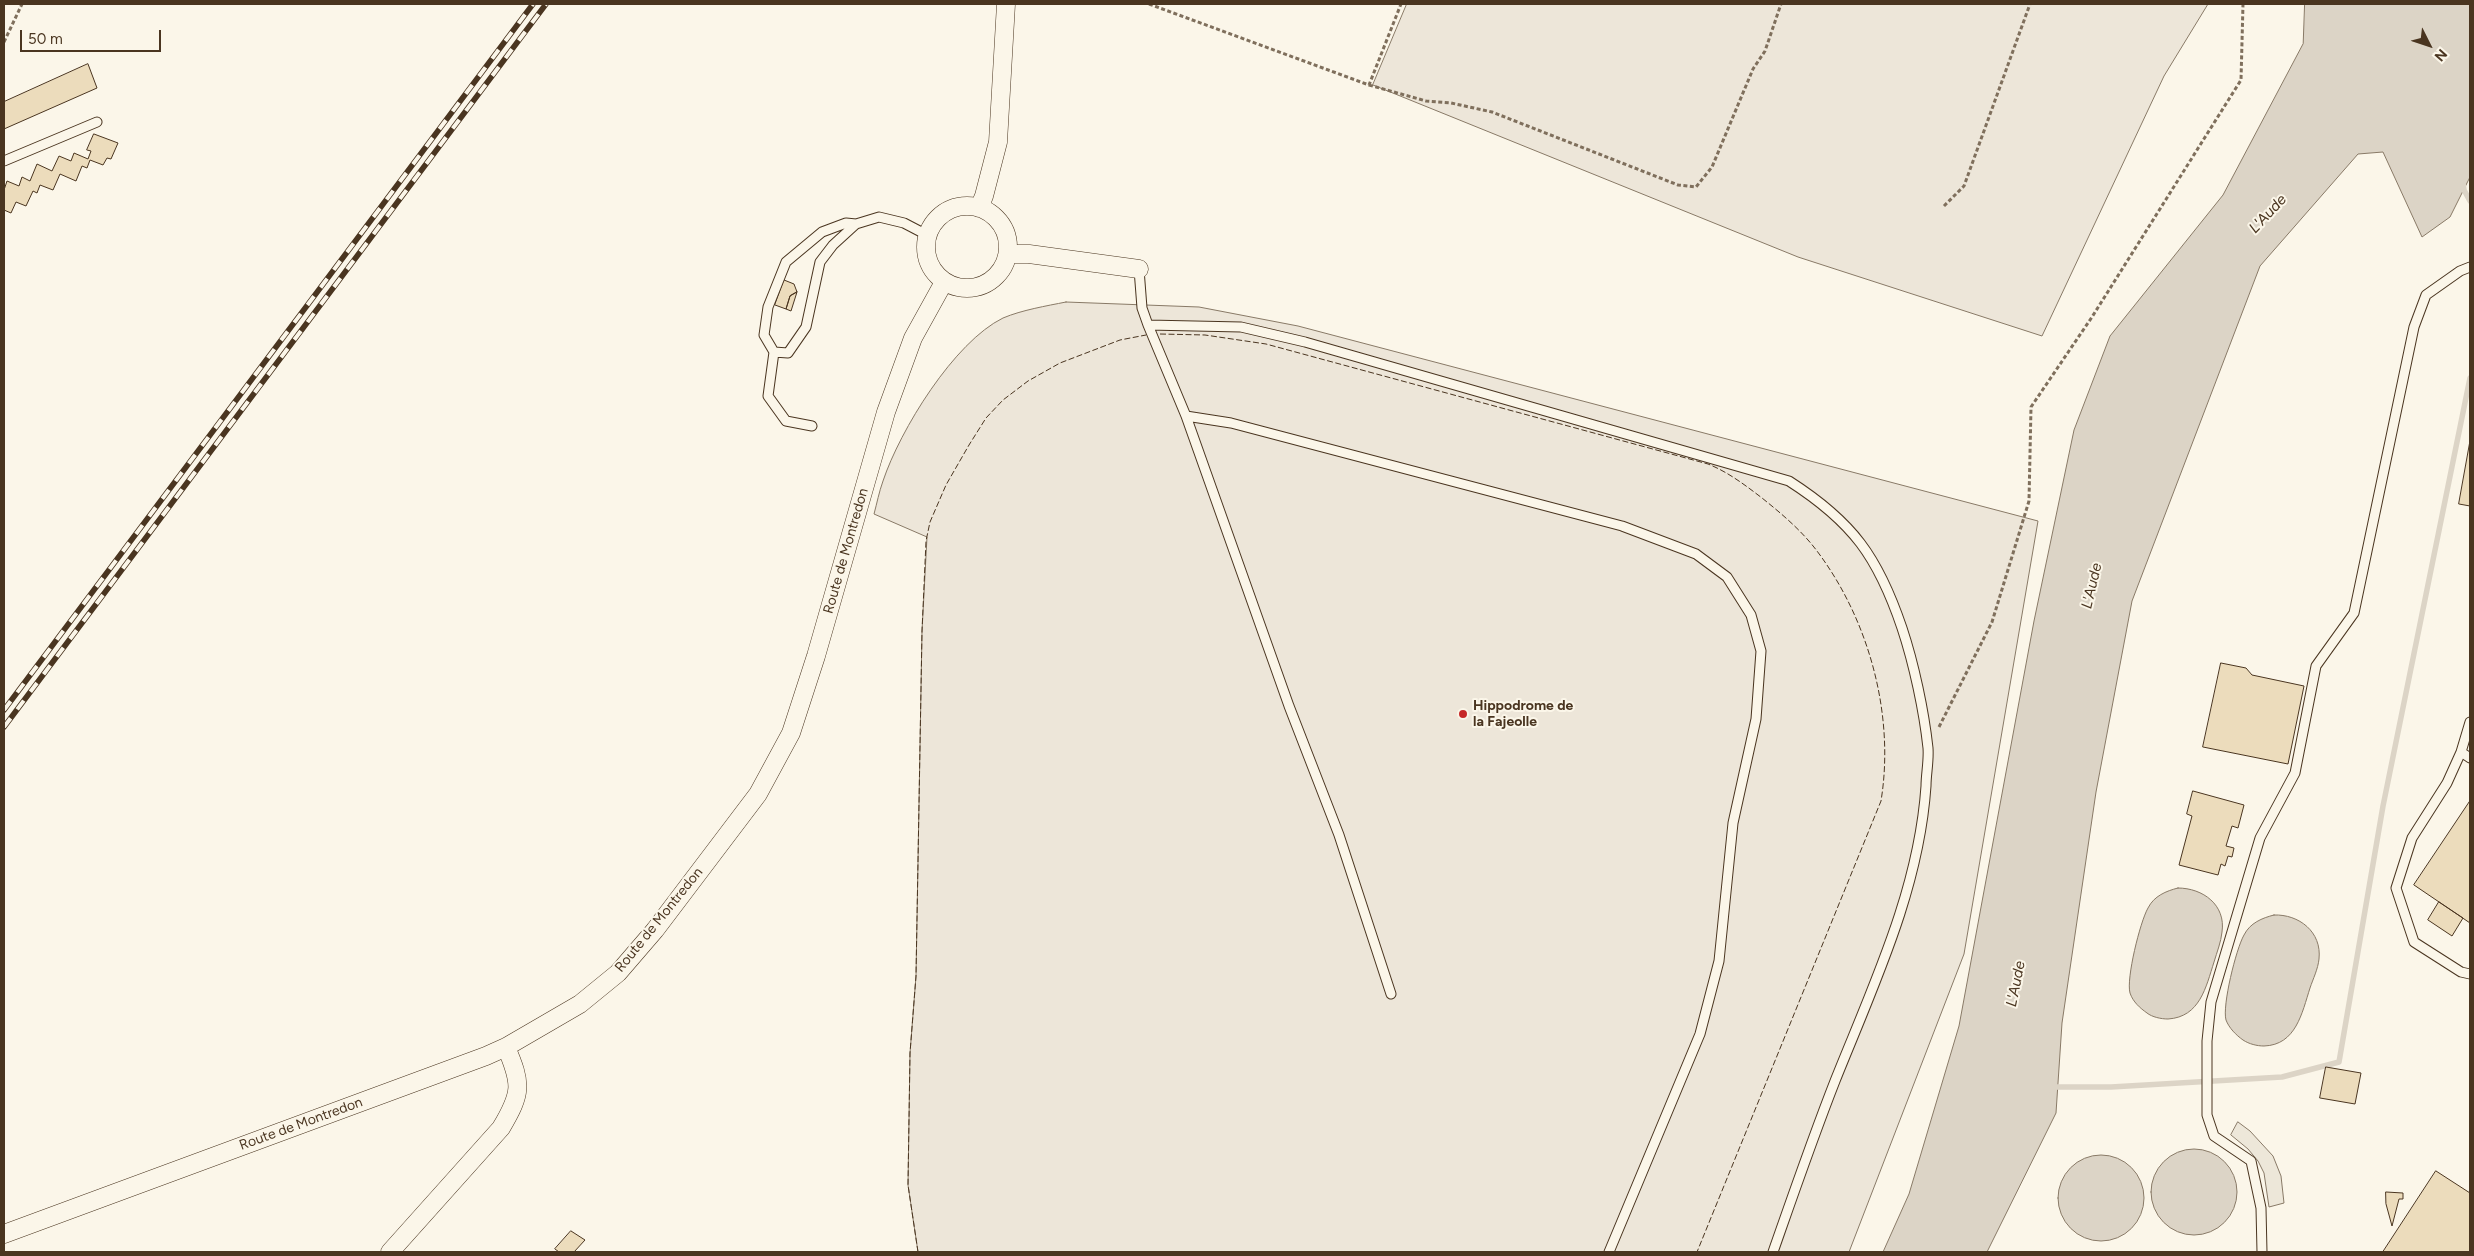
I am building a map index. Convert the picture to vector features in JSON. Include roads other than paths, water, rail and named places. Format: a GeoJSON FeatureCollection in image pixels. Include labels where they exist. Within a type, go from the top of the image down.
{"type":"FeatureCollection","features":[{"type":"Feature","properties":{"kind":"street"},"geometry":{"type":"LineString","coordinates":[[979,208],[998,142],[1006,4]]}},
{"type":"Feature","properties":{"kind":"street"},"geometry":{"type":"LineString","coordinates":[[971,206],[979,208],[988,211],[1003,226],[1006,234],[1008,254],[1000,273],[985,285],[971,289],[953,287],[933,272],[925,253],[927,236],[934,222],[951,208],[971,206]]}},
{"type":"Feature","properties":{"kind":"street"},"geometry":{"type":"LineString","coordinates":[[1008,254],[1028,254],[1139,270]]}},
{"type":"Feature","properties":{"kind":"street","name":"Route de Montredon"},"geometry":{"type":"LineString","coordinates":[[4,1234],[506,1046],[580,1004],[618,973],[655,930],[758,794],[791,733],[816,656],[886,412],[913,338],[944,282]]}},
{"type":"Feature","properties":{"kind":"street"},"geometry":{"type":"LineString","coordinates":[[390,1252],[501,1128],[513,1109],[519,1088],[516,1070],[506,1046]]}},
{"type":"Feature","properties":{"kind":"lane"},"geometry":{"type":"LineString","coordinates":[[4,161],[97,122]]}},
{"type":"Feature","properties":{"kind":"lane"},"geometry":{"type":"LineString","coordinates":[[812,426],[786,421],[768,396],[774,352],[764,335],[768,308],[786,262],[822,232],[846,223],[856,224],[879,218],[904,222],[927,236]]}},
{"type":"Feature","properties":{"kind":"lane"},"geometry":{"type":"LineString","coordinates":[[774,352],[788,353],[806,328],[820,262],[833,245],[856,224]]}},
{"type":"Feature","properties":{"kind":"lane"},"geometry":{"type":"LineString","coordinates":[[2262,1252],[2261,1208],[2251,1162],[2214,1136],[2207,1115],[2207,1041],[2211,1002],[2260,838],[2295,773],[2316,666],[2354,613],[2414,327],[2426,295],[2460,271],[2470,267]]}},
{"type":"Feature","properties":{"kind":"lane"},"geometry":{"type":"LineString","coordinates":[[1139,270],[1142,308],[1186,416],[1289,706],[1338,835],[1391,994]]}},
{"type":"Feature","properties":{"kind":"lane"},"geometry":{"type":"LineString","coordinates":[[1148,325],[1241,327],[1305,342],[1789,481],[1823,503],[1847,525],[1882,576],[1911,653],[1928,749],[1924,809],[1912,876],[1877,978],[1835,1082],[1773,1252]]}},
{"type":"Feature","properties":{"kind":"lane"},"geometry":{"type":"LineString","coordinates":[[1186,416],[1231,423],[1622,526],[1696,554],[1727,578],[1751,615],[1761,651],[1756,719],[1733,823],[1719,961],[1700,1034],[1609,1252]]}},
{"type":"Feature","properties":{"kind":"lane"},"geometry":{"type":"LineString","coordinates":[[2470,722],[2461,752],[2447,783],[2412,838],[2396,888],[2414,942],[2462,972],[2470,974]]}},
{"type":"Feature","properties":{"kind":"lane"},"geometry":{"type":"LineString","coordinates":[[2461,752],[2470,758]]}},
{"type":"Feature","properties":{"kind":"water","name":"L'Aude"},"geometry":{"type":"Polygon","coordinates":[[[2305,4],[2470,4],[2470,177],[2450,217],[2422,237],[2383,152],[2358,154],[2260,266],[2132,601],[2096,792],[2062,1023],[2056,1113],[1987,1252],[1883,1252],[1909,1194],[1959,1026],[2034,621],[2074,430],[2110,336],[2223,195],[2303,44],[2305,4]]]}},
{"type":"Feature","properties":{"kind":"water"},"geometry":{"type":"Polygon","coordinates":[[[2178,888],[2196,891],[2211,900],[2220,914],[2222,932],[2208,981],[2195,1007],[2179,1017],[2162,1019],[2149,1014],[2135,1002],[2130,993],[2130,976],[2138,937],[2148,908],[2161,895],[2178,888]]]}},
{"type":"Feature","properties":{"kind":"water"},"geometry":{"type":"Polygon","coordinates":[[[2274,915],[2292,918],[2307,926],[2317,941],[2319,959],[2304,1007],[2291,1034],[2275,1044],[2259,1046],[2243,1040],[2231,1029],[2226,1020],[2226,1003],[2234,964],[2244,935],[2257,922],[2274,915]]]}},
{"type":"Feature","properties":{"kind":"water"},"geometry":{"type":"Polygon","coordinates":[[[2194,1149],[2210,1152],[2218,1156],[2230,1168],[2234,1176],[2237,1192],[2234,1208],[2230,1216],[2218,1228],[2210,1232],[2194,1235],[2178,1232],[2170,1228],[2158,1216],[2154,1208],[2151,1192],[2154,1176],[2158,1168],[2170,1156],[2178,1152],[2194,1149]]]}},
{"type":"Feature","properties":{"kind":"water"},"geometry":{"type":"Polygon","coordinates":[[[2101,1155],[2117,1158],[2125,1162],[2137,1174],[2141,1182],[2144,1198],[2141,1214],[2137,1222],[2125,1234],[2117,1238],[2101,1241],[2085,1238],[2077,1234],[2065,1222],[2061,1214],[2058,1198],[2061,1182],[2065,1174],[2077,1162],[2085,1158],[2101,1155]]]}},
{"type":"Feature","properties":{"kind":"waterway"},"geometry":{"type":"LineString","coordinates":[[2463,183],[2464,190],[2470,201]]}},
{"type":"Feature","properties":{"kind":"waterway"},"geometry":{"type":"LineString","coordinates":[[2050,1090],[2056,1087],[2111,1087],[2282,1077],[2339,1062],[2383,806],[2470,378]]}},
{"type":"Feature","properties":{"kind":"railway"},"geometry":{"type":"LineString","coordinates":[[4,710],[533,4]]}},
{"type":"Feature","properties":{"kind":"railway"},"geometry":{"type":"LineString","coordinates":[[4,727],[546,4]]}},
{"type":"Feature","properties":{"kind":"place","name":"Hippodrome de la Fajeolle"},"geometry":{"type":"Point","coordinates":[1463,714]}}]}
